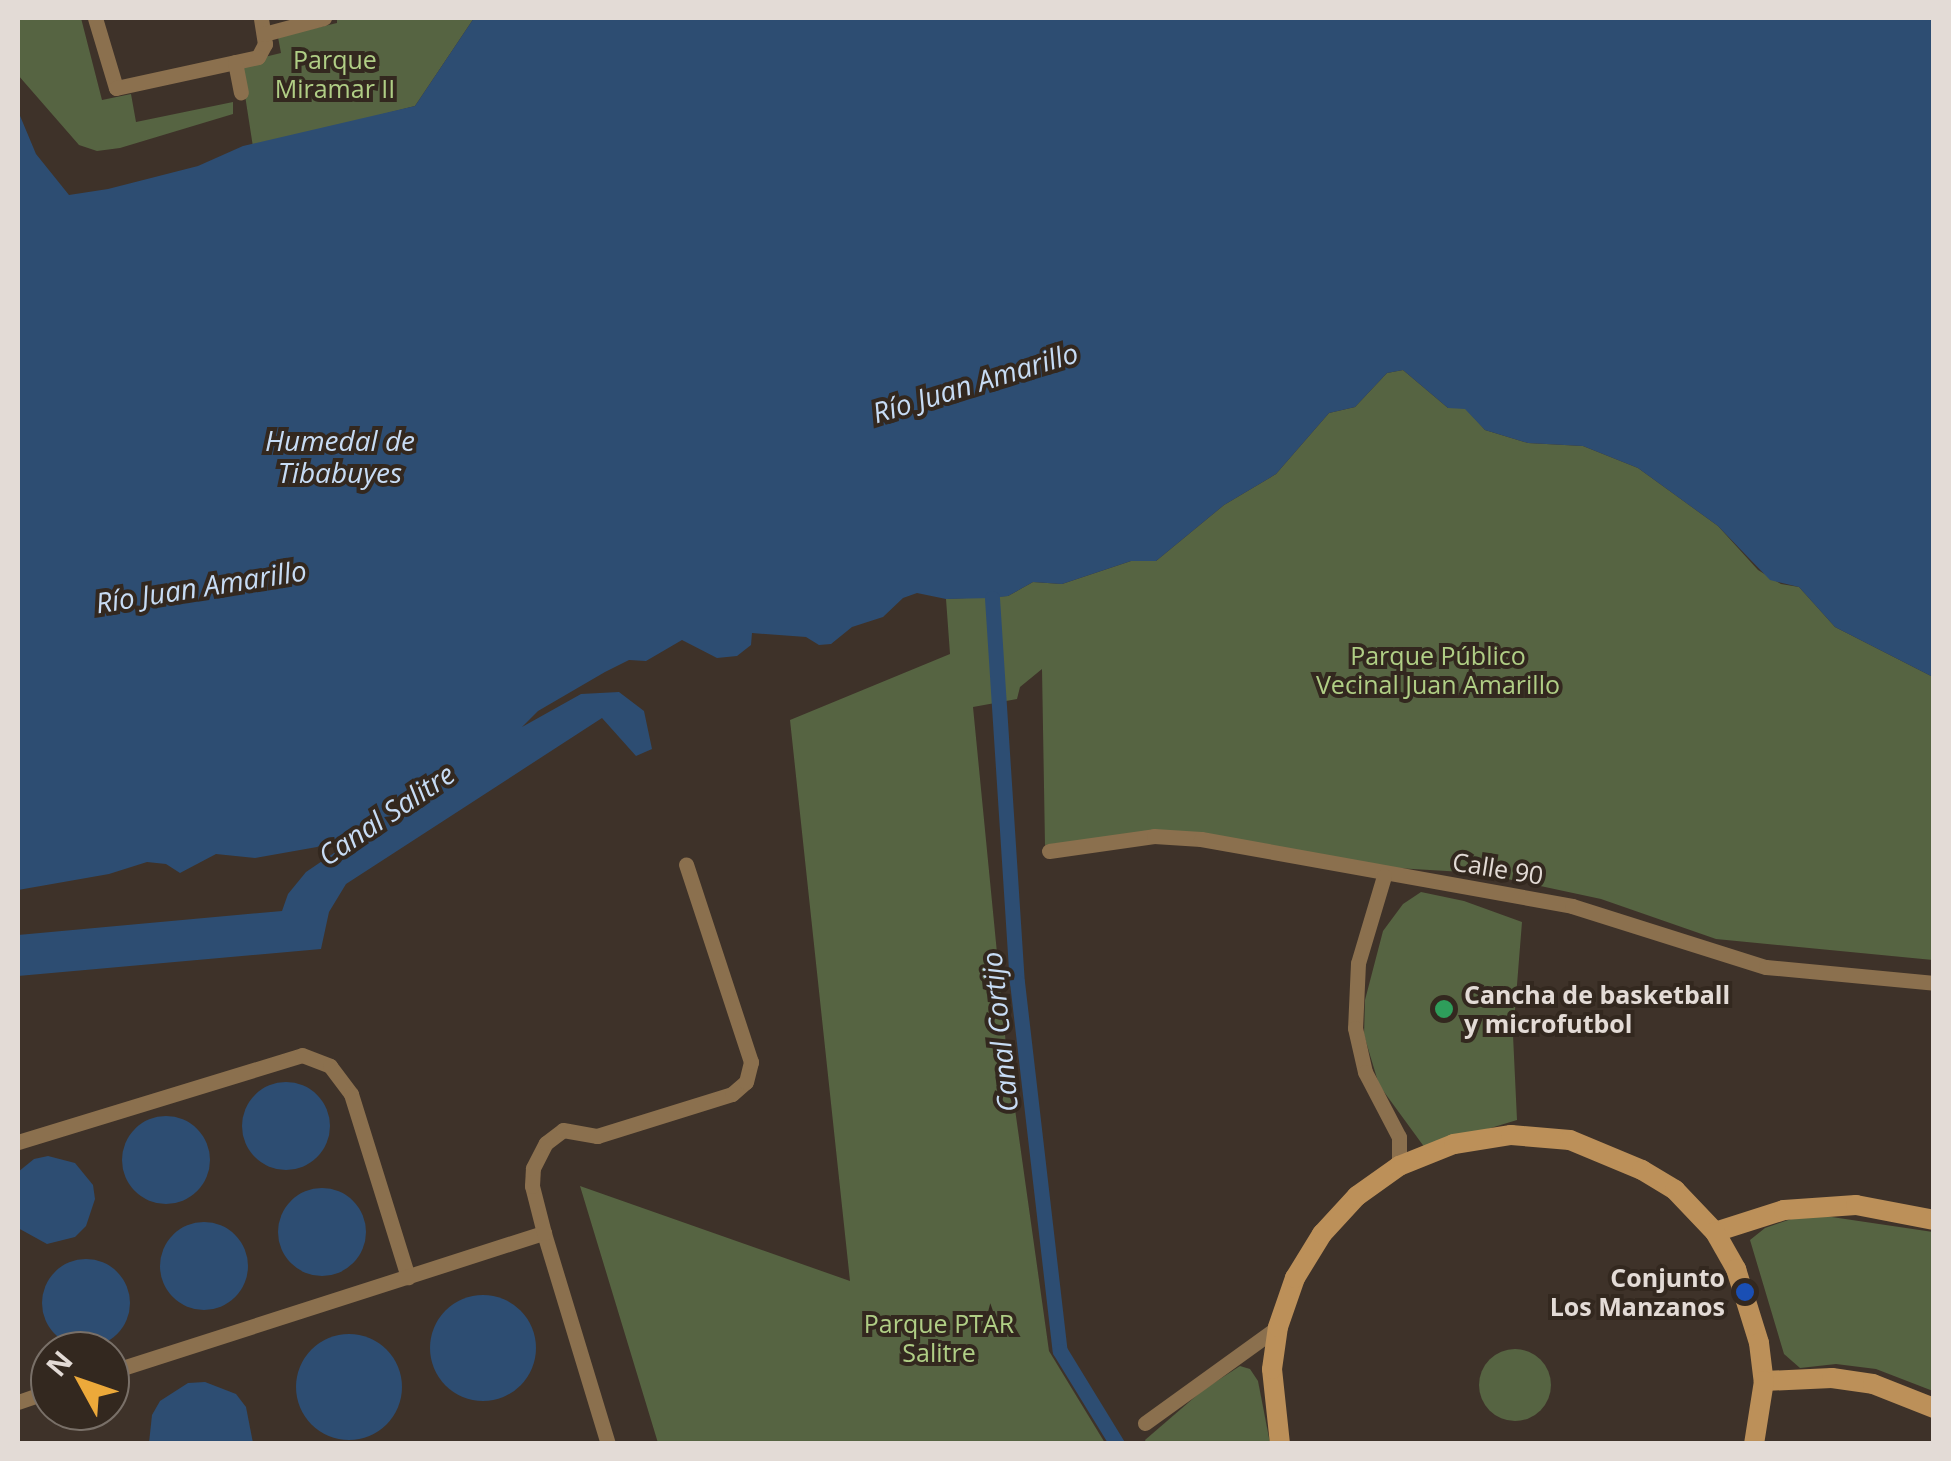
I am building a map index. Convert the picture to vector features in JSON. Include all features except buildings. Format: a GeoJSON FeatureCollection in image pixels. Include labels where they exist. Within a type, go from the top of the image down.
{"type":"FeatureCollection","features":[{"type":"Feature","properties":{"kind":"street"},"geometry":{"type":"LineString","coordinates":[[114,18],[95,20],[116,88],[262,55],[262,26],[324,18]]}},
{"type":"Feature","properties":{"kind":"street"},"geometry":{"type":"LineString","coordinates":[[235,62],[241,92]]}},
{"type":"Feature","properties":{"kind":"street","name":"Calle 90"},"geometry":{"type":"LineString","coordinates":[[1049,851],[1154,836],[1201,839],[1384,876],[1572,906],[1766,967],[1934,982]]}},
{"type":"Feature","properties":{"kind":"street"},"geometry":{"type":"LineString","coordinates":[[608,1444],[544,1233],[532,1186],[533,1168],[546,1143],[556,1134],[570,1130],[597,1136],[732,1094],[746,1082],[751,1062],[686,864]]}},
{"type":"Feature","properties":{"kind":"street"},"geometry":{"type":"LineString","coordinates":[[1384,876],[1358,963],[1354,1028],[1366,1072],[1399,1136],[1399,1166]]}},
{"type":"Feature","properties":{"kind":"street"},"geometry":{"type":"LineString","coordinates":[[18,1142],[302,1055],[330,1066],[352,1094],[408,1277]]}},
{"type":"Feature","properties":{"kind":"street"},"geometry":{"type":"LineString","coordinates":[[1280,1444],[1272,1370],[1278,1327],[1295,1278],[1322,1234],[1357,1196],[1399,1166],[1454,1144],[1512,1135],[1570,1140],[1627,1162],[1674,1190],[1715,1232],[1750,1305],[1764,1381],[1754,1444]]}},
{"type":"Feature","properties":{"kind":"street"},"geometry":{"type":"LineString","coordinates":[[1715,1232],[1784,1210],[1856,1205],[1934,1220]]}},
{"type":"Feature","properties":{"kind":"street"},"geometry":{"type":"LineString","coordinates":[[130,1366],[544,1233]]}},
{"type":"Feature","properties":{"kind":"street"},"geometry":{"type":"LineString","coordinates":[[1145,1423],[1278,1327]]}},
{"type":"Feature","properties":{"kind":"street"},"geometry":{"type":"LineString","coordinates":[[1764,1381],[1832,1378],[1873,1384],[1934,1408]]}},
{"type":"Feature","properties":{"kind":"green space"},"geometry":{"type":"Polygon","coordinates":[[[18,18],[81,18],[102,100],[131,94],[136,122],[233,102],[233,114],[120,148],[97,151],[79,145],[18,75],[18,18]]]}},
{"type":"Feature","properties":{"kind":"green space","name":"Parque Miramar II"},"geometry":{"type":"Polygon","coordinates":[[[337,18],[474,18],[415,106],[253,147],[240,63],[281,53],[278,37],[337,23],[337,18]]]}},
{"type":"Feature","properties":{"kind":"green space"},"geometry":{"type":"Polygon","coordinates":[[[1403,370],[1448,408],[1465,408],[1485,430],[1528,443],[1583,446],[1638,468],[1718,526],[1758,570],[1781,584],[1799,587],[1835,627],[1933,677],[1933,960],[1716,939],[1601,899],[1480,873],[1363,866],[1164,831],[1045,845],[1042,669],[1020,687],[1017,699],[973,707],[1006,1045],[1049,1351],[1105,1443],[658,1443],[580,1186],[850,1281],[790,720],[950,654],[946,599],[1008,596],[1033,582],[1062,584],[1131,561],[1156,561],[1224,505],[1276,474],[1329,413],[1355,407],[1387,373],[1403,370]]]}},
{"type":"Feature","properties":{"kind":"green space"},"geometry":{"type":"Polygon","coordinates":[[[1421,892],[1464,901],[1522,922],[1513,1035],[1517,1120],[1425,1148],[1379,1085],[1364,1035],[1365,1000],[1383,931],[1403,904],[1421,892]]]}},
{"type":"Feature","properties":{"kind":"green space"},"geometry":{"type":"Polygon","coordinates":[[[1825,1216],[1933,1232],[1933,1391],[1876,1369],[1836,1364],[1800,1368],[1784,1354],[1750,1240],[1765,1228],[1794,1218],[1825,1216]]]}},
{"type":"Feature","properties":{"kind":"green space"},"geometry":{"type":"Polygon","coordinates":[[[1515,1349],[1540,1360],[1551,1385],[1540,1410],[1515,1421],[1490,1410],[1479,1385],[1490,1360],[1515,1349]]]}},
{"type":"Feature","properties":{"kind":"green space"},"geometry":{"type":"Polygon","coordinates":[[[1240,1366],[1250,1369],[1258,1381],[1270,1443],[1147,1444],[1145,1440],[1203,1390],[1240,1366]]]}},
{"type":"Feature","properties":{"kind":"water","name":"Humedal de Tibabuyes"},"geometry":{"type":"Polygon","coordinates":[[[474,18],[1933,18],[1933,677],[1835,627],[1799,587],[1770,580],[1718,526],[1638,468],[1583,446],[1528,443],[1485,430],[1465,409],[1448,408],[1403,370],[1387,373],[1355,407],[1329,413],[1276,474],[1224,505],[1156,561],[1131,561],[1062,584],[1033,582],[1008,596],[946,599],[917,593],[903,598],[883,617],[852,627],[831,644],[819,645],[806,637],[752,633],[751,645],[737,656],[717,658],[682,640],[646,661],[629,660],[605,672],[538,711],[522,727],[581,694],[619,692],[644,711],[652,749],[636,756],[602,718],[346,884],[329,912],[321,949],[18,976],[18,935],[282,911],[288,894],[306,872],[384,819],[317,847],[255,858],[216,854],[180,873],[166,864],[147,862],[109,874],[18,890],[18,111],[36,154],[69,195],[108,189],[198,166],[243,146],[415,106],[474,18]]]}},
{"type":"Feature","properties":{"kind":"water"},"geometry":{"type":"Polygon","coordinates":[[[286,1082],[317,1095],[330,1126],[317,1157],[286,1170],[255,1157],[242,1126],[255,1095],[286,1082]]]}},
{"type":"Feature","properties":{"kind":"water"},"geometry":{"type":"Polygon","coordinates":[[[166,1116],[197,1129],[210,1160],[197,1191],[166,1204],[135,1191],[122,1160],[135,1129],[166,1116]]]}},
{"type":"Feature","properties":{"kind":"water"},"geometry":{"type":"Polygon","coordinates":[[[48,1156],[75,1163],[93,1185],[95,1199],[86,1226],[75,1237],[47,1244],[18,1228],[18,1172],[34,1159],[48,1156]]]}},
{"type":"Feature","properties":{"kind":"water"},"geometry":{"type":"Polygon","coordinates":[[[322,1188],[353,1201],[366,1232],[353,1263],[322,1276],[291,1263],[278,1232],[291,1201],[322,1188]]]}},
{"type":"Feature","properties":{"kind":"water"},"geometry":{"type":"Polygon","coordinates":[[[204,1222],[235,1235],[248,1266],[235,1297],[204,1310],[173,1297],[160,1266],[173,1235],[204,1222]]]}},
{"type":"Feature","properties":{"kind":"water"},"geometry":{"type":"Polygon","coordinates":[[[77,1260],[95,1260],[110,1267],[129,1294],[129,1312],[119,1331],[53,1331],[43,1312],[43,1294],[50,1279],[77,1260]]]}},
{"type":"Feature","properties":{"kind":"water"},"geometry":{"type":"Polygon","coordinates":[[[483,1295],[503,1299],[520,1311],[532,1328],[536,1348],[532,1368],[520,1385],[503,1397],[483,1401],[463,1397],[446,1385],[434,1368],[430,1348],[434,1328],[446,1311],[463,1299],[483,1295]]]}},
{"type":"Feature","properties":{"kind":"water"},"geometry":{"type":"Polygon","coordinates":[[[349,1334],[369,1338],[386,1350],[398,1367],[402,1387],[398,1407],[386,1424],[369,1436],[349,1440],[329,1436],[312,1424],[300,1407],[296,1387],[300,1367],[312,1350],[329,1338],[349,1334]]]}},
{"type":"Feature","properties":{"kind":"water"},"geometry":{"type":"Polygon","coordinates":[[[205,1382],[236,1394],[246,1407],[253,1443],[149,1443],[152,1415],[160,1401],[188,1383],[205,1382]]]}},
{"type":"Feature","properties":{"kind":"waterway","name":"Canal Cortijo"},"geometry":{"type":"LineString","coordinates":[[992,598],[1017,982],[1060,1351],[1117,1444]]}},
{"type":"Feature","properties":{"kind":"place","name":"Cancha de basketball y microfutbol"},"geometry":{"type":"Point","coordinates":[1444,1009]}},
{"type":"Feature","properties":{"kind":"place","name":"Conjunto Los Manzanos"},"geometry":{"type":"Point","coordinates":[1745,1292]}},
{"type":"Feature","properties":{"kind":"water label","name":"Río Juan Amarillo"},"geometry":{"type":"Point","coordinates":[975,382]}},
{"type":"Feature","properties":{"kind":"water label","name":"Río Juan Amarillo"},"geometry":{"type":"Point","coordinates":[201,586]}},
{"type":"Feature","properties":{"kind":"water label","name":"Canal Salitre"},"geometry":{"type":"Point","coordinates":[386,814]}},
{"type":"Feature","properties":{"kind":"park label","name":"Parque Público Vecinal Juan Amarillo"},"geometry":{"type":"Point","coordinates":[1438,670]}},
{"type":"Feature","properties":{"kind":"park label","name":"Parque PTAR Salitre"},"geometry":{"type":"Point","coordinates":[939,1338]}}]}
